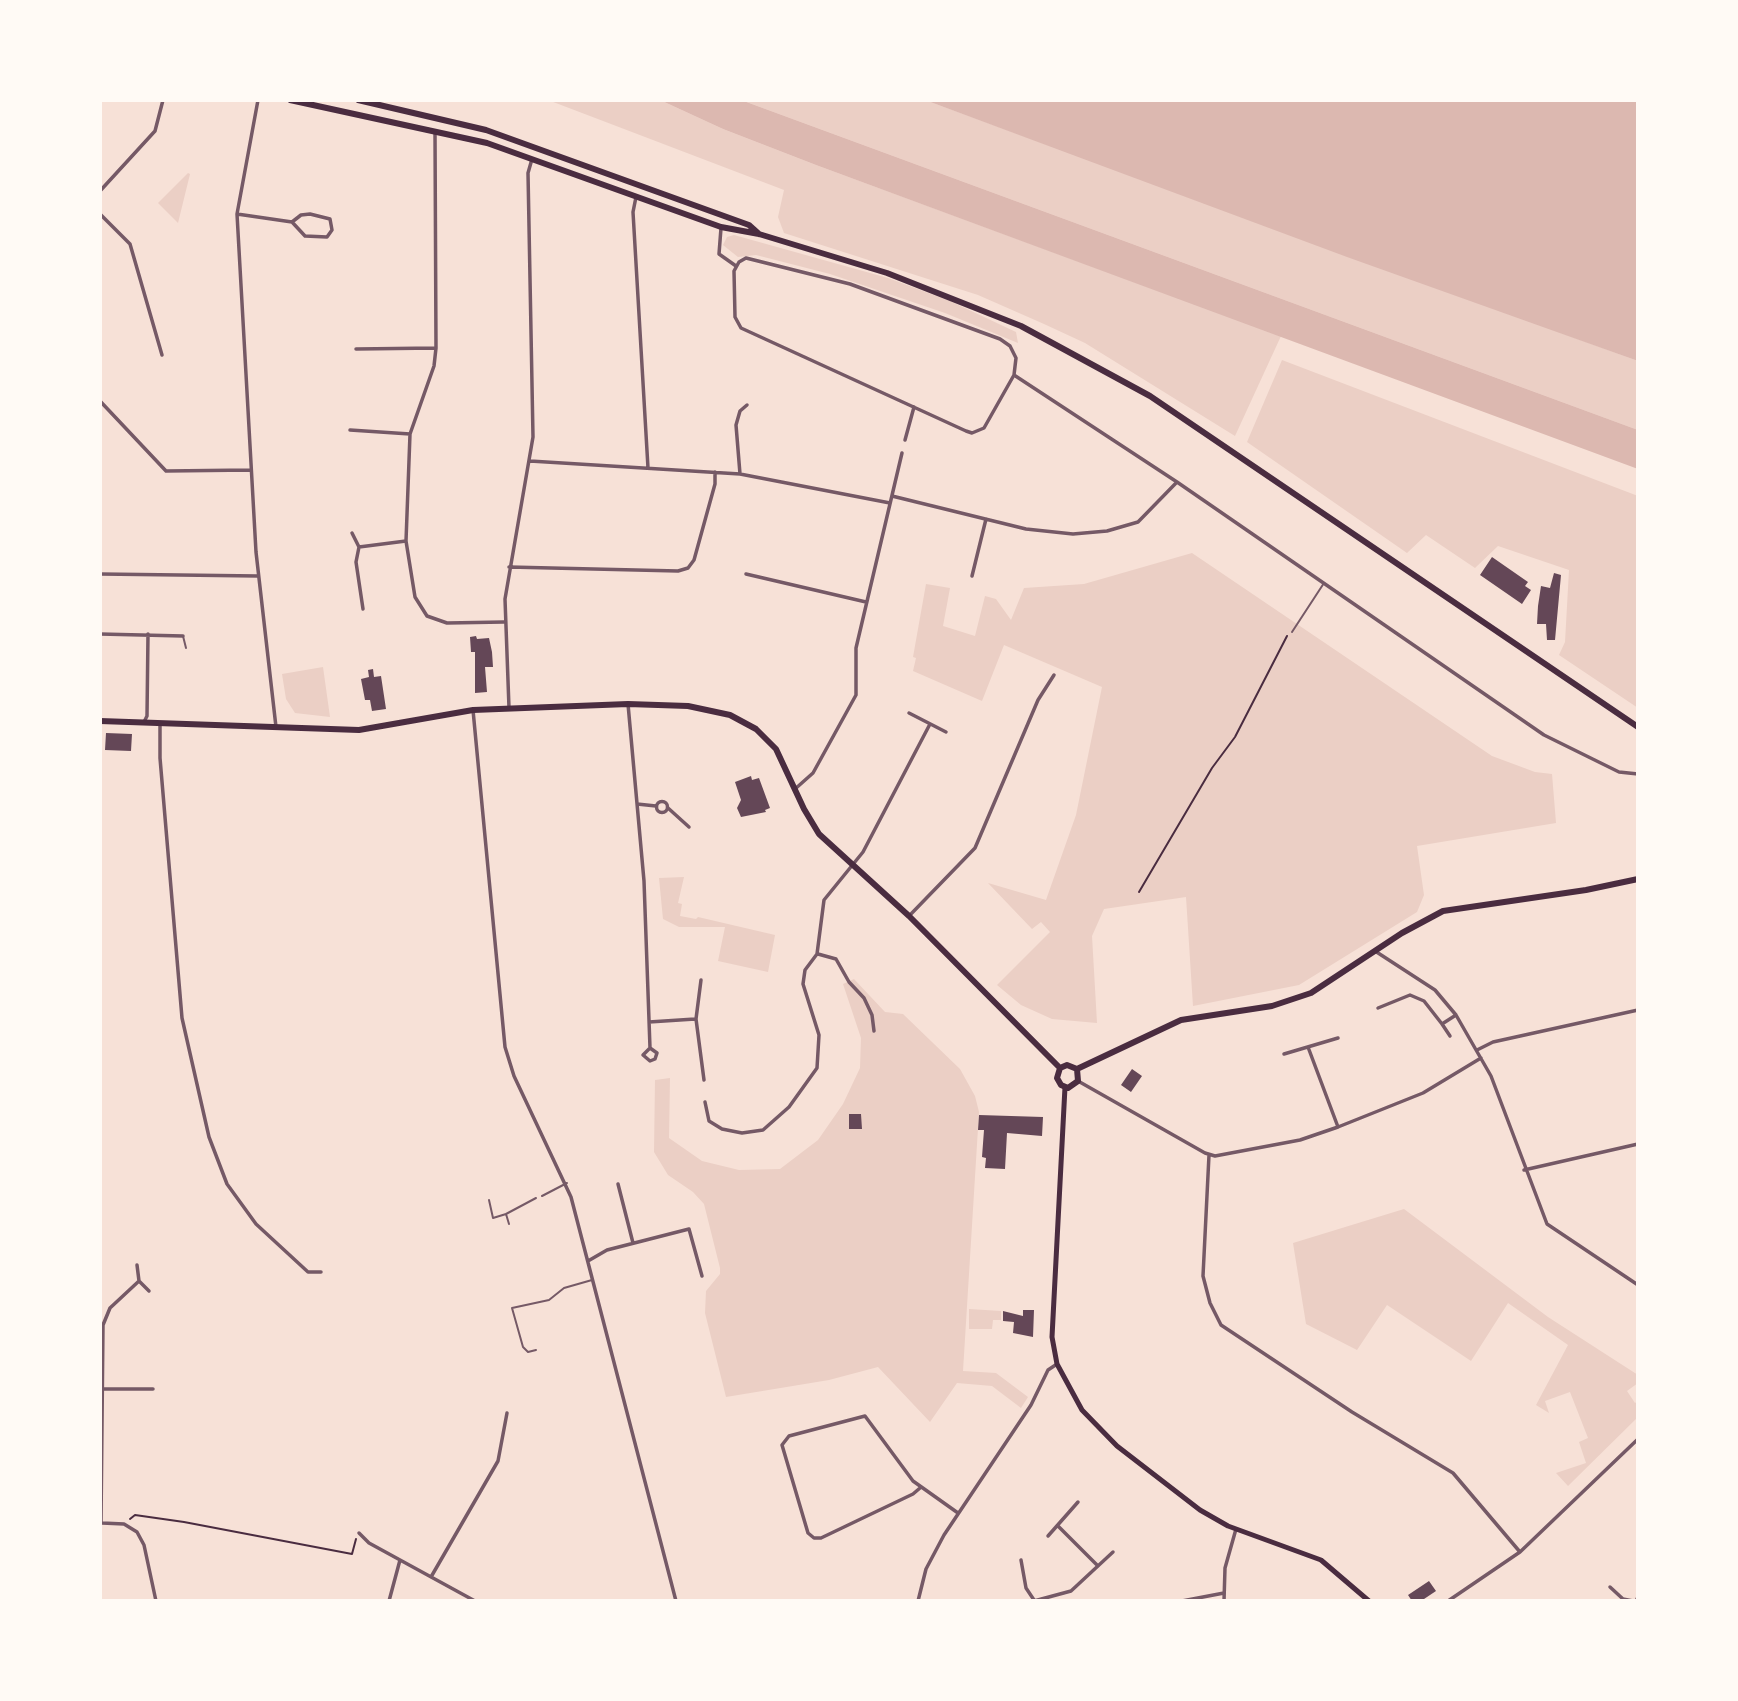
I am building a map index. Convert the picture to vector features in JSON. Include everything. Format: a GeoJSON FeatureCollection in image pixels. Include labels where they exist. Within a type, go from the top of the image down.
{"type":"FeatureCollection","features":[{"type":"Feature","properties":{"kind":"main road"},"geometry":{"type":"LineString","coordinates":[[290,100],[436,129],[487,143],[721,227],[759,234],[887,273],[967,303],[1086,359],[1201,430],[1638,727]]}},
{"type":"Feature","properties":{"kind":"main road"},"geometry":{"type":"LineString","coordinates":[[358,100],[491,131],[749,225],[759,234]]}},
{"type":"Feature","properties":{"kind":"main road"},"geometry":{"type":"LineString","coordinates":[[373,116],[375,103]]}},
{"type":"Feature","properties":{"kind":"main road"},"geometry":{"type":"LineString","coordinates":[[487,143],[491,131]]}},
{"type":"Feature","properties":{"kind":"main road"},"geometry":{"type":"LineString","coordinates":[[585,178],[589,167]]}},
{"type":"Feature","properties":{"kind":"main road"},"geometry":{"type":"LineString","coordinates":[[721,227],[725,216]]}},
{"type":"Feature","properties":{"kind":"main road"},"geometry":{"type":"LineString","coordinates":[[100,721],[359,730],[472,710],[628,704],[697,707],[740,719],[756,729],[776,749],[819,834],[909,916],[1060,1068]]}},
{"type":"Feature","properties":{"kind":"main road"},"geometry":{"type":"LineString","coordinates":[[1060,1068],[1067,1065],[1077,1069],[1181,1020],[1298,999],[1324,986],[1375,951],[1443,911],[1577,892],[1638,879]]}},
{"type":"Feature","properties":{"kind":"main road"},"geometry":{"type":"LineString","coordinates":[[1060,1068],[1057,1078],[1065,1087],[1051,1310],[1052,1337],[1057,1364],[1082,1410],[1100,1432],[1200,1510],[1236,1529],[1321,1560],[1369,1601]]}},
{"type":"Feature","properties":{"kind":"main road"},"geometry":{"type":"LineString","coordinates":[[1065,1087],[1072,1087],[1078,1081],[1077,1069]]}},
{"type":"Feature","properties":{"kind":"street"},"geometry":{"type":"LineString","coordinates":[[100,191],[155,131],[163,100]]}},
{"type":"Feature","properties":{"kind":"street"},"geometry":{"type":"LineString","coordinates":[[258,100],[237,214],[258,576],[276,728]]}},
{"type":"Feature","properties":{"kind":"street"},"geometry":{"type":"LineString","coordinates":[[436,129],[436,348],[433,366],[410,434],[406,541],[415,597],[427,616],[446,624],[504,622]]}},
{"type":"Feature","properties":{"kind":"street"},"geometry":{"type":"LineString","coordinates":[[509,708],[504,622],[509,567],[530,461],[534,415],[528,173],[532,159]]}},
{"type":"Feature","properties":{"kind":"street"},"geometry":{"type":"LineString","coordinates":[[636,197],[633,212],[648,468]]}},
{"type":"Feature","properties":{"kind":"street"},"geometry":{"type":"LineString","coordinates":[[100,214],[130,244],[162,355]]}},
{"type":"Feature","properties":{"kind":"street"},"geometry":{"type":"LineString","coordinates":[[237,214],[292,222],[305,236],[323,238],[332,230],[330,219],[310,214],[301,215],[292,222]]}},
{"type":"Feature","properties":{"kind":"street"},"geometry":{"type":"LineString","coordinates":[[721,227],[719,254],[736,267]]}},
{"type":"Feature","properties":{"kind":"street"},"geometry":{"type":"LineString","coordinates":[[746,258],[779,264],[850,284],[1000,339],[1010,346],[1016,358],[1014,375],[984,428],[978,432],[966,431],[741,328],[735,317],[736,267],[746,258]]}},
{"type":"Feature","properties":{"kind":"street"},"geometry":{"type":"LineString","coordinates":[[356,349],[436,348]]}},
{"type":"Feature","properties":{"kind":"street"},"geometry":{"type":"LineString","coordinates":[[1014,375],[1177,482],[1544,736],[1609,768],[1627,774],[1638,774]]}},
{"type":"Feature","properties":{"kind":"street"},"geometry":{"type":"LineString","coordinates":[[100,401],[166,471],[251,470]]}},
{"type":"Feature","properties":{"kind":"street"},"geometry":{"type":"LineString","coordinates":[[740,474],[736,425],[740,411],[747,405]]}},
{"type":"Feature","properties":{"kind":"street"},"geometry":{"type":"LineString","coordinates":[[905,440],[914,407]]}},
{"type":"Feature","properties":{"kind":"street"},"geometry":{"type":"LineString","coordinates":[[350,430],[410,434]]}},
{"type":"Feature","properties":{"kind":"street"},"geometry":{"type":"LineString","coordinates":[[794,789],[809,779],[852,704],[857,686],[855,650],[902,453]]}},
{"type":"Feature","properties":{"kind":"street"},"geometry":{"type":"LineString","coordinates":[[530,461],[740,474],[890,503]]}},
{"type":"Feature","properties":{"kind":"street"},"geometry":{"type":"LineString","coordinates":[[509,567],[678,571],[688,568],[697,550],[715,484],[715,472]]}},
{"type":"Feature","properties":{"kind":"street"},"geometry":{"type":"LineString","coordinates":[[892,496],[1051,532],[1107,531],[1138,522],[1177,482]]}},
{"type":"Feature","properties":{"kind":"street"},"geometry":{"type":"LineString","coordinates":[[972,576],[986,519]]}},
{"type":"Feature","properties":{"kind":"street"},"geometry":{"type":"LineString","coordinates":[[352,533],[359,547],[356,562],[363,608]]}},
{"type":"Feature","properties":{"kind":"street"},"geometry":{"type":"LineString","coordinates":[[359,547],[406,541]]}},
{"type":"Feature","properties":{"kind":"street"},"geometry":{"type":"LineString","coordinates":[[100,574],[258,576]]}},
{"type":"Feature","properties":{"kind":"street"},"geometry":{"type":"LineString","coordinates":[[746,574],[866,602]]}},
{"type":"Feature","properties":{"kind":"street"},"geometry":{"type":"LineString","coordinates":[[100,634],[183,636]]}},
{"type":"Feature","properties":{"kind":"street"},"geometry":{"type":"LineString","coordinates":[[144,722],[147,716],[148,634]]}},
{"type":"Feature","properties":{"kind":"street"},"geometry":{"type":"LineString","coordinates":[[909,916],[975,848],[1038,700],[1054,674]]}},
{"type":"Feature","properties":{"kind":"street"},"geometry":{"type":"LineString","coordinates":[[628,704],[644,881],[650,1048]]}},
{"type":"Feature","properties":{"kind":"street"},"geometry":{"type":"LineString","coordinates":[[472,710],[505,1047],[514,1076],[566,1183],[676,1601]]}},
{"type":"Feature","properties":{"kind":"street"},"geometry":{"type":"LineString","coordinates":[[909,713],[946,732]]}},
{"type":"Feature","properties":{"kind":"street"},"geometry":{"type":"LineString","coordinates":[[160,723],[182,1018],[209,1137],[227,1184],[256,1224],[309,1272],[321,1272]]}},
{"type":"Feature","properties":{"kind":"street"},"geometry":{"type":"LineString","coordinates":[[705,1102],[709,1121],[722,1129],[742,1133],[763,1130],[789,1107],[811,1079],[820,1059],[819,1035],[803,984],[805,970],[817,954],[824,900],[854,864],[930,724]]}},
{"type":"Feature","properties":{"kind":"street"},"geometry":{"type":"LineString","coordinates":[[637,804],[657,806],[664,801],[688,827]]}},
{"type":"Feature","properties":{"kind":"street"},"geometry":{"type":"LineString","coordinates":[[657,806],[660,812],[668,808]]}},
{"type":"Feature","properties":{"kind":"street"},"geometry":{"type":"LineString","coordinates":[[1375,951],[1435,990],[1456,1015],[1481,1058],[1547,1224],[1638,1285]]}},
{"type":"Feature","properties":{"kind":"street"},"geometry":{"type":"LineString","coordinates":[[817,954],[836,959],[849,982],[864,998],[872,1015],[874,1031]]}},
{"type":"Feature","properties":{"kind":"street"},"geometry":{"type":"LineString","coordinates":[[701,980],[696,1018],[704,1080]]}},
{"type":"Feature","properties":{"kind":"street"},"geometry":{"type":"LineString","coordinates":[[1378,1009],[1404,996],[1416,997],[1424,1001],[1450,1036]]}},
{"type":"Feature","properties":{"kind":"street"},"geometry":{"type":"LineString","coordinates":[[1477,1050],[1493,1042],[1638,1010]]}},
{"type":"Feature","properties":{"kind":"street"},"geometry":{"type":"LineString","coordinates":[[1442,1024],[1456,1015]]}},
{"type":"Feature","properties":{"kind":"street"},"geometry":{"type":"LineString","coordinates":[[649,1022],[696,1018]]}},
{"type":"Feature","properties":{"kind":"street"},"geometry":{"type":"LineString","coordinates":[[1284,1054],[1338,1038]]}},
{"type":"Feature","properties":{"kind":"street"},"geometry":{"type":"LineString","coordinates":[[1308,1047],[1338,1127]]}},
{"type":"Feature","properties":{"kind":"street"},"geometry":{"type":"LineString","coordinates":[[1078,1081],[1209,1155],[1300,1140],[1338,1127],[1423,1093],[1481,1058]]}},
{"type":"Feature","properties":{"kind":"street"},"geometry":{"type":"LineString","coordinates":[[1524,1170],[1638,1144]]}},
{"type":"Feature","properties":{"kind":"street"},"geometry":{"type":"LineString","coordinates":[[1209,1155],[1203,1276],[1210,1303],[1221,1325],[1304,1381],[1453,1473],[1520,1552]]}},
{"type":"Feature","properties":{"kind":"street"},"geometry":{"type":"LineString","coordinates":[[618,1184],[634,1243]]}},
{"type":"Feature","properties":{"kind":"street"},"geometry":{"type":"LineString","coordinates":[[588,1261],[607,1250],[690,1229],[702,1276]]}},
{"type":"Feature","properties":{"kind":"street"},"geometry":{"type":"LineString","coordinates":[[138,1265],[139,1282],[149,1291]]}},
{"type":"Feature","properties":{"kind":"street"},"geometry":{"type":"LineString","coordinates":[[139,1282],[106,1316],[103,1325],[100,1523],[124,1524],[137,1532],[144,1545],[156,1601]]}},
{"type":"Feature","properties":{"kind":"street"},"geometry":{"type":"LineString","coordinates":[[918,1601],[931,1558],[1031,1405],[1048,1370],[1057,1364]]}},
{"type":"Feature","properties":{"kind":"street"},"geometry":{"type":"LineString","coordinates":[[103,1389],[153,1389]]}},
{"type":"Feature","properties":{"kind":"street"},"geometry":{"type":"LineString","coordinates":[[431,1577],[495,1469],[507,1413]]}},
{"type":"Feature","properties":{"kind":"street"},"geometry":{"type":"LineString","coordinates":[[920,1488],[914,1494],[814,1538],[808,1533],[782,1445],[789,1436],[866,1416],[920,1488],[958,1513]]}},
{"type":"Feature","properties":{"kind":"street"},"geometry":{"type":"LineString","coordinates":[[1448,1601],[1520,1552],[1638,1439]]}},
{"type":"Feature","properties":{"kind":"street"},"geometry":{"type":"LineString","coordinates":[[1048,1536],[1078,1502]]}},
{"type":"Feature","properties":{"kind":"street"},"geometry":{"type":"LineString","coordinates":[[1058,1526],[1098,1566]]}},
{"type":"Feature","properties":{"kind":"street"},"geometry":{"type":"LineString","coordinates":[[1224,1601],[1225,1568],[1236,1529]]}},
{"type":"Feature","properties":{"kind":"street"},"geometry":{"type":"LineString","coordinates":[[359,1533],[369,1543],[475,1601]]}},
{"type":"Feature","properties":{"kind":"street"},"geometry":{"type":"LineString","coordinates":[[1021,1560],[1027,1588],[1034,1601],[1071,1591],[1113,1552]]}},
{"type":"Feature","properties":{"kind":"street"},"geometry":{"type":"LineString","coordinates":[[389,1601],[400,1560]]}},
{"type":"Feature","properties":{"kind":"street"},"geometry":{"type":"LineString","coordinates":[[1610,1587],[1623,1599],[1636,1600]]}},
{"type":"Feature","properties":{"kind":"street"},"geometry":{"type":"LineString","coordinates":[[1182,1601],[1224,1593]]}},
{"type":"Feature","properties":{"kind":"lane"},"geometry":{"type":"LineString","coordinates":[[1292,632],[1324,583]]}},
{"type":"Feature","properties":{"kind":"lane"},"geometry":{"type":"LineString","coordinates":[[183,636],[186,648]]}},
{"type":"Feature","properties":{"kind":"lane"},"geometry":{"type":"LineString","coordinates":[[542,1196],[566,1183]]}},
{"type":"Feature","properties":{"kind":"lane"},"geometry":{"type":"LineString","coordinates":[[489,1200],[493,1218],[536,1198]]}},
{"type":"Feature","properties":{"kind":"lane"},"geometry":{"type":"LineString","coordinates":[[506,1214],[509,1224]]}},
{"type":"Feature","properties":{"kind":"lane"},"geometry":{"type":"LineString","coordinates":[[536,1350],[528,1352],[523,1347],[512,1308],[549,1300],[564,1287],[593,1280]]}},
{"type":"Feature","properties":{"kind":"path"},"geometry":{"type":"LineString","coordinates":[[1139,892],[1212,768],[1235,737],[1282,641],[1292,632]]}},
{"type":"Feature","properties":{"kind":"path"},"geometry":{"type":"LineString","coordinates":[[135,1515],[352,1554],[353,1541]]}},
{"type":"Feature","properties":{"kind":"shaded area"},"geometry":{"type":"Polygon","coordinates":[[[548,100],[660,100],[723,129],[816,165],[1281,336],[1235,436],[1085,343],[1044,324],[978,295],[784,233],[778,217],[784,190],[548,100]]]}},
{"type":"Feature","properties":{"kind":"shaded area"},"geometry":{"type":"Polygon","coordinates":[[[660,100],[741,100],[1638,430],[1638,469],[816,165],[723,129],[660,100]]]}},
{"type":"Feature","properties":{"kind":"shaded area"},"geometry":{"type":"Polygon","coordinates":[[[741,100],[925,100],[1638,361],[1638,430],[741,100]]]}},
{"type":"Feature","properties":{"kind":"shaded area"},"geometry":{"type":"Polygon","coordinates":[[[925,100],[1638,100],[1638,361],[1347,257],[925,100]]]}},
{"type":"Feature","properties":{"kind":"shaded area"},"geometry":{"type":"Polygon","coordinates":[[[190,174],[178,223],[158,203],[190,174]]]}},
{"type":"Feature","properties":{"kind":"shaded area"},"geometry":{"type":"Polygon","coordinates":[[[734,235],[888,278],[950,301],[1016,332],[1018,343],[945,313],[830,274],[756,255],[738,257],[723,245],[727,237],[734,235]]]}},
{"type":"Feature","properties":{"kind":"shaded area"},"geometry":{"type":"Polygon","coordinates":[[[1282,360],[1638,496],[1638,708],[1559,655],[1565,642],[1569,570],[1498,546],[1475,568],[1426,535],[1407,553],[1247,442],[1282,360]]]}},
{"type":"Feature","properties":{"kind":"shaded area"},"geometry":{"type":"Polygon","coordinates":[[[1192,553],[1492,756],[1535,772],[1552,774],[1556,823],[1417,846],[1424,895],[1417,912],[1299,985],[1193,1006],[1186,897],[1104,909],[1092,936],[1097,1023],[1052,1019],[1021,1005],[997,985],[1050,932],[1041,922],[1032,929],[988,883],[1046,900],[1076,815],[1102,687],[1004,645],[982,701],[913,671],[926,584],[950,588],[943,626],[975,636],[985,596],[996,599],[1011,620],[1024,588],[1084,584],[1192,553]]]}},
{"type":"Feature","properties":{"kind":"shaded area"},"geometry":{"type":"Polygon","coordinates":[[[323,667],[330,717],[295,713],[286,699],[282,674],[323,667]]]}},
{"type":"Feature","properties":{"kind":"shaded area"},"geometry":{"type":"Polygon","coordinates":[[[684,877],[678,903],[682,904],[680,916],[696,919],[698,917],[775,935],[768,972],[718,961],[725,927],[679,927],[663,919],[659,878],[684,877]]]}},
{"type":"Feature","properties":{"kind":"shaded area"},"geometry":{"type":"Polygon","coordinates":[[[854,979],[885,1012],[903,1014],[960,1069],[975,1096],[979,1112],[963,1371],[996,1373],[1028,1397],[1021,1408],[992,1386],[957,1383],[930,1422],[878,1367],[829,1380],[726,1397],[705,1313],[706,1291],[720,1274],[720,1268],[704,1204],[693,1192],[668,1175],[654,1152],[655,1080],[670,1078],[669,1138],[702,1161],[739,1170],[780,1169],[818,1140],[843,1104],[860,1068],[861,1038],[843,984],[854,979]]]}},
{"type":"Feature","properties":{"kind":"shaded area"},"geometry":{"type":"Polygon","coordinates":[[[1404,1209],[1548,1317],[1638,1375],[1638,1383],[1627,1391],[1635,1403],[1638,1401],[1638,1417],[1568,1486],[1556,1473],[1586,1463],[1579,1442],[1588,1438],[1570,1392],[1545,1401],[1549,1413],[1536,1405],[1568,1345],[1508,1303],[1471,1361],[1387,1305],[1357,1350],[1306,1324],[1293,1243],[1404,1209]]]}},
{"type":"Feature","properties":{"kind":"shaded area"},"geometry":{"type":"Polygon","coordinates":[[[969,1309],[1001,1311],[1001,1320],[993,1320],[992,1329],[969,1329],[969,1309]]]}},
{"type":"Feature","properties":{"kind":"building"},"geometry":{"type":"Polygon","coordinates":[[[1492,557],[1528,582],[1525,586],[1531,590],[1522,604],[1480,575],[1492,557]]]}},
{"type":"Feature","properties":{"kind":"building"},"geometry":{"type":"Polygon","coordinates":[[[1554,573],[1561,575],[1555,640],[1547,640],[1546,624],[1537,624],[1538,606],[1541,586],[1550,588],[1554,573]]]}},
{"type":"Feature","properties":{"kind":"building"},"geometry":{"type":"Polygon","coordinates":[[[476,636],[477,639],[489,638],[492,652],[493,667],[485,667],[487,692],[475,693],[475,652],[471,652],[470,637],[476,636]]]}},
{"type":"Feature","properties":{"kind":"building"},"geometry":{"type":"Polygon","coordinates":[[[373,669],[374,677],[381,676],[386,709],[372,711],[370,700],[365,700],[361,679],[369,677],[368,670],[373,669]]]}},
{"type":"Feature","properties":{"kind":"building"},"geometry":{"type":"Polygon","coordinates":[[[106,733],[132,734],[131,751],[105,750],[106,733]]]}},
{"type":"Feature","properties":{"kind":"building"},"geometry":{"type":"Polygon","coordinates":[[[751,776],[752,780],[759,778],[770,808],[765,810],[766,812],[741,817],[737,808],[741,800],[735,782],[751,776]]]}},
{"type":"Feature","properties":{"kind":"building"},"geometry":{"type":"Polygon","coordinates":[[[1132,1069],[1142,1076],[1131,1092],[1121,1085],[1132,1069]]]}},
{"type":"Feature","properties":{"kind":"building"},"geometry":{"type":"Polygon","coordinates":[[[849,1114],[861,1114],[862,1129],[849,1129],[849,1114]]]}},
{"type":"Feature","properties":{"kind":"building"},"geometry":{"type":"Polygon","coordinates":[[[979,1115],[1043,1117],[1042,1136],[1007,1133],[1005,1169],[985,1168],[986,1158],[982,1157],[984,1130],[978,1130],[979,1115]]]}},
{"type":"Feature","properties":{"kind":"building"},"geometry":{"type":"Polygon","coordinates":[[[1023,1310],[1034,1310],[1033,1337],[1013,1333],[1014,1322],[1003,1321],[1003,1311],[1023,1316],[1023,1310]]]}},
{"type":"Feature","properties":{"kind":"building"},"geometry":{"type":"Polygon","coordinates":[[[1429,1581],[1436,1591],[1421,1601],[1412,1601],[1408,1595],[1429,1581]]]}}]}
